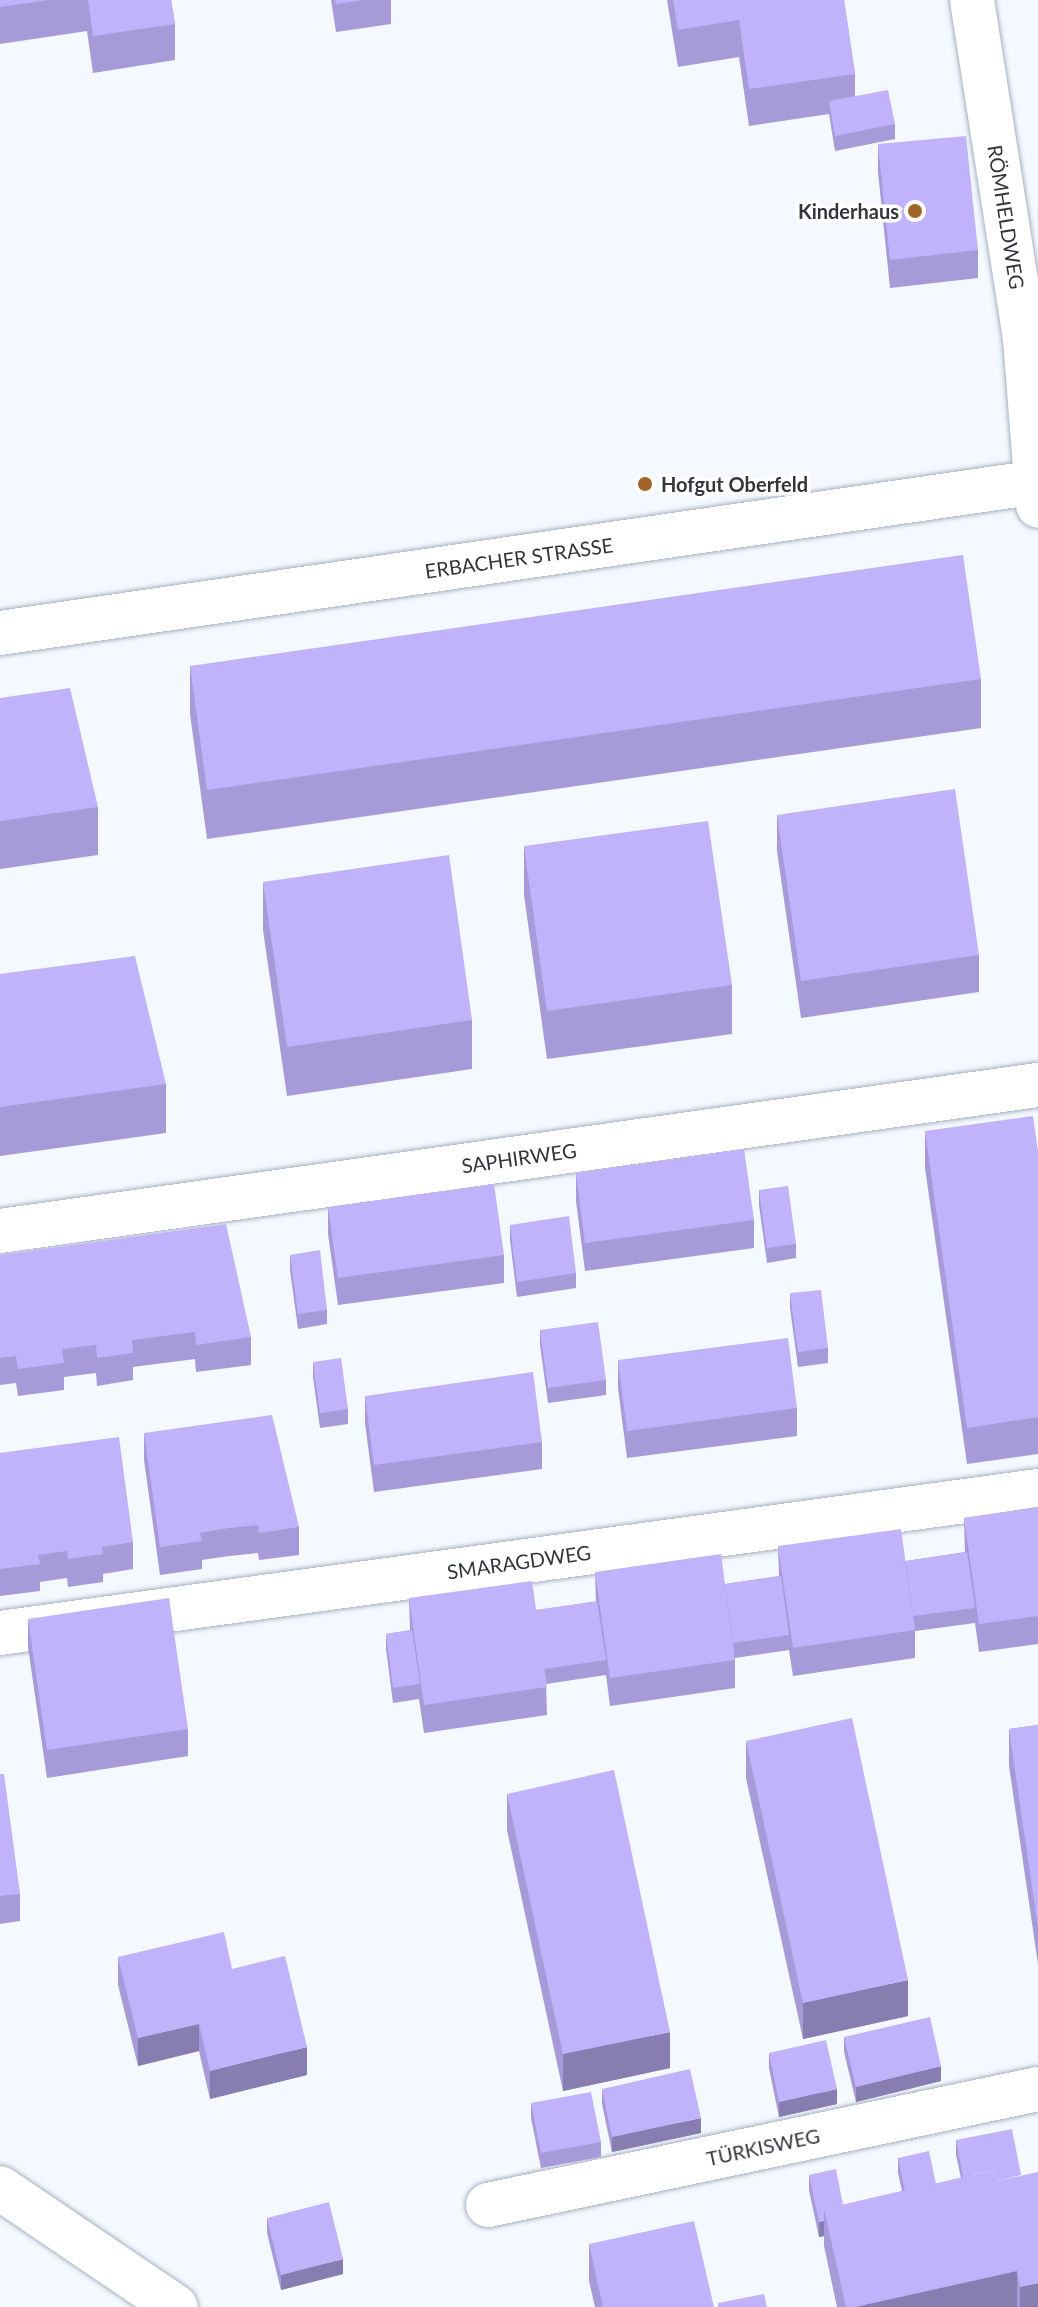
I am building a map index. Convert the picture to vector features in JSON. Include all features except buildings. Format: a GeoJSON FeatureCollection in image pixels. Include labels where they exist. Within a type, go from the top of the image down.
{"type":"FeatureCollection","features":[{"type":"Feature","properties":{"kind":"street","name":"RÖMHELDWEG"},"geometry":{"type":"LineString","coordinates":[[972,0],[1025,339],[1037,490]]}},
{"type":"Feature","properties":{"kind":"street","name":"ERBACHER STRASSE"},"geometry":{"type":"LineString","coordinates":[[0,633],[1037,490]]}},
{"type":"Feature","properties":{"kind":"street","name":"SAPHIRWEG"},"geometry":{"type":"LineString","coordinates":[[0,1231],[1038,1085]]}},
{"type":"Feature","properties":{"kind":"street","name":"SMARAGDWEG"},"geometry":{"type":"LineString","coordinates":[[0,1633],[1038,1491]]}},
{"type":"Feature","properties":{"kind":"street","name":"TÜRKISWEG"},"geometry":{"type":"LineString","coordinates":[[488,2205],[1038,2089]]}},
{"type":"Feature","properties":{"kind":"street"},"geometry":{"type":"LineString","coordinates":[[0,2188],[176,2307]]}},
{"type":"Feature","properties":{"kind":"place","name":"Kinderhaus"},"geometry":{"type":"Point","coordinates":[915,211]}},
{"type":"Feature","properties":{"kind":"place","name":"Hofgut Oberfeld"},"geometry":{"type":"Point","coordinates":[645,484]}}]}
